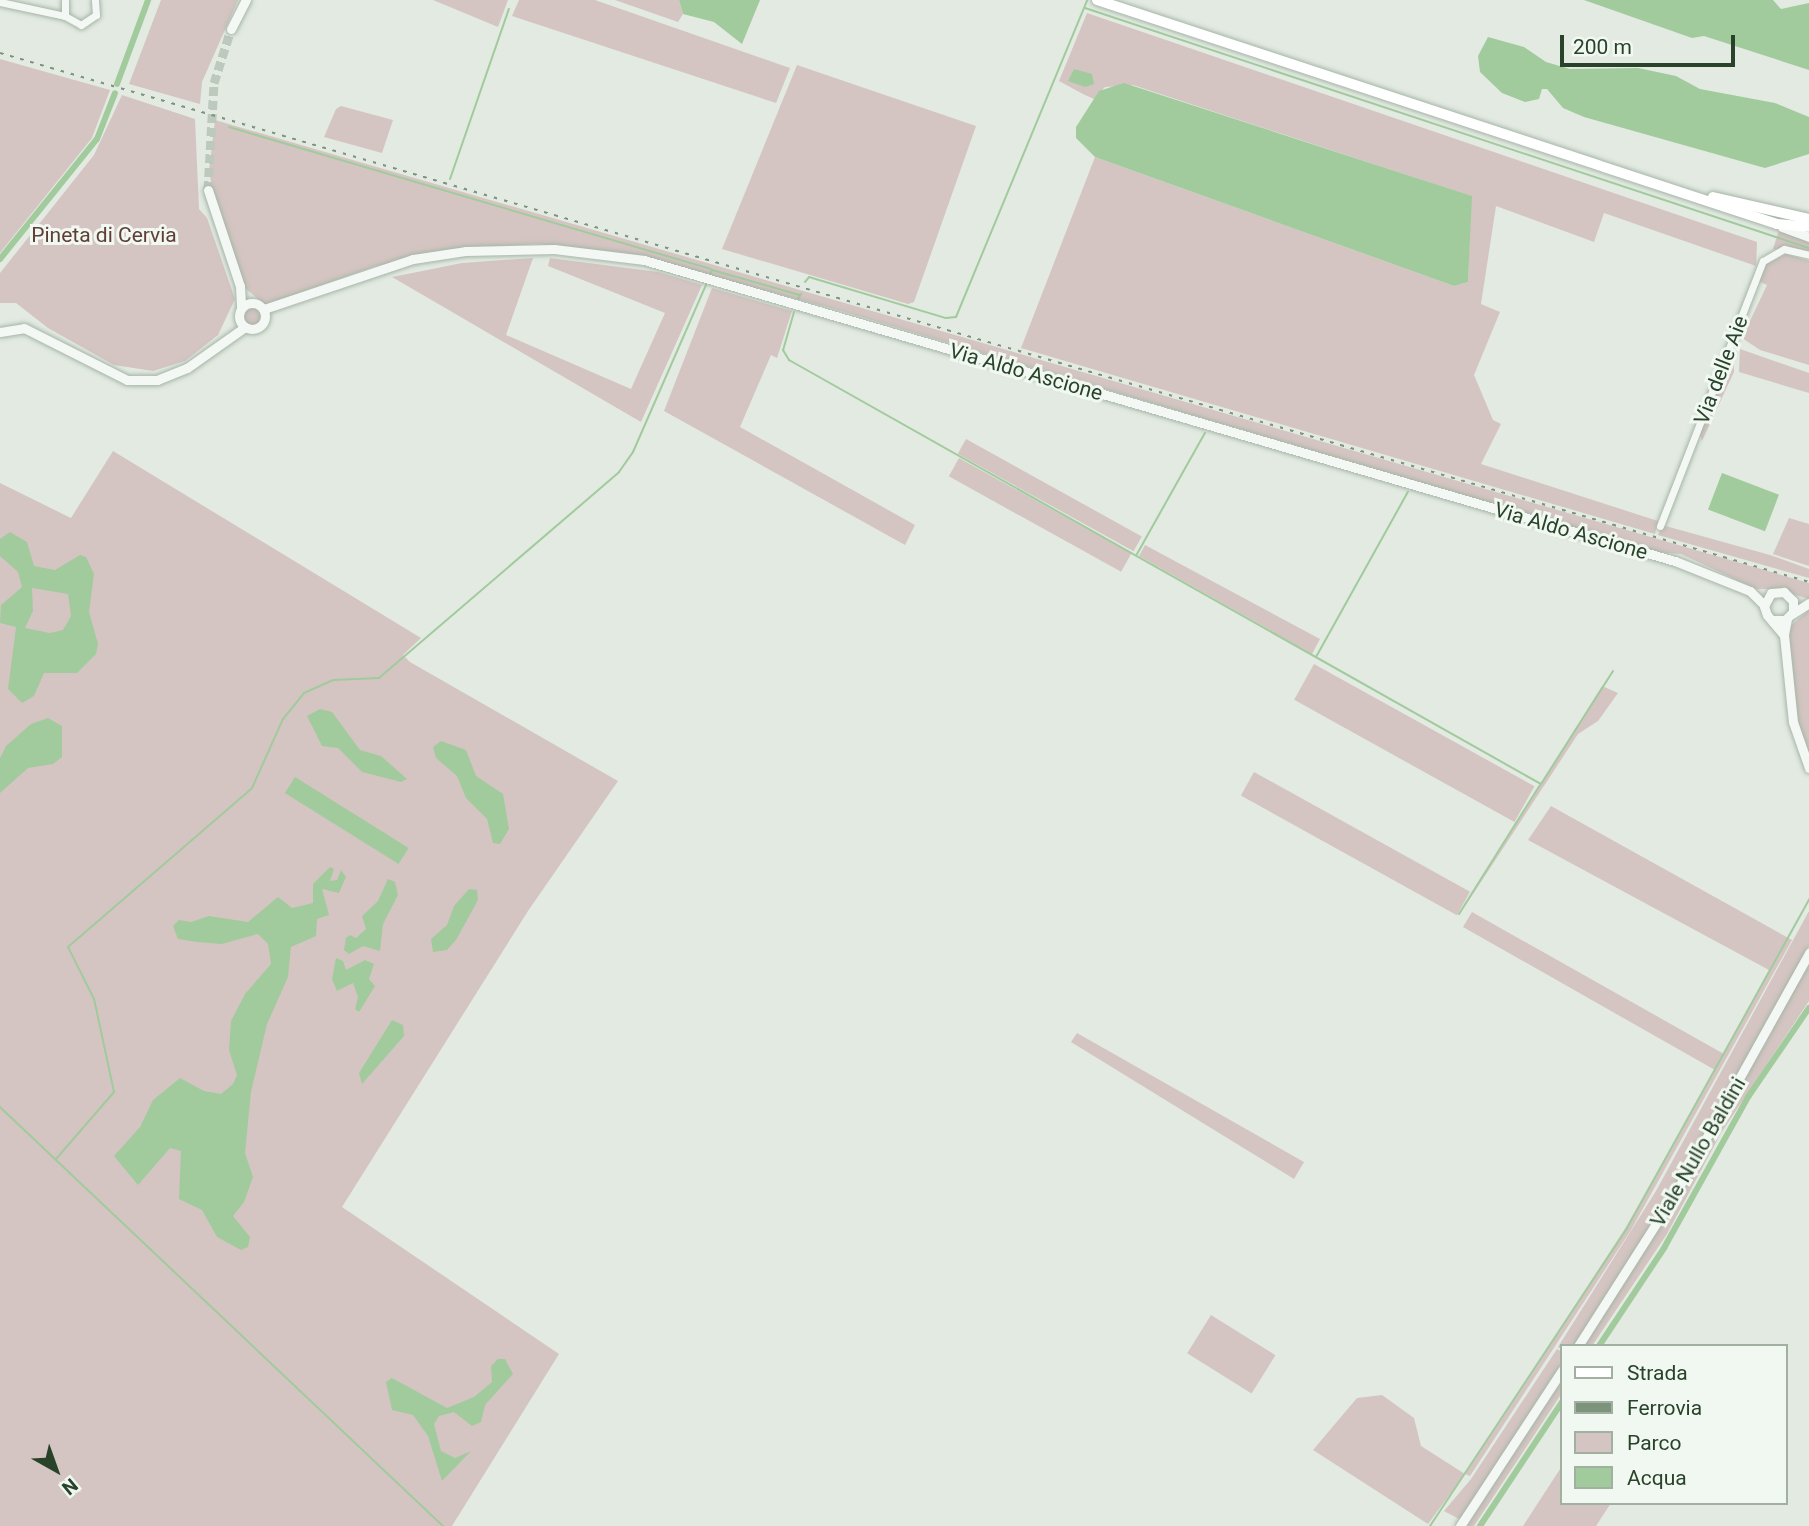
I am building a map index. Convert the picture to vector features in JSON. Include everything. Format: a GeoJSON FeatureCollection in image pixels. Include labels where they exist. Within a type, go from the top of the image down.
{"type":"FeatureCollection","features":[{"type":"Feature","properties":{"kind":"main road"},"geometry":{"type":"LineString","coordinates":[[1097,0],[1660,184],[1777,225],[1809,228]]}},
{"type":"Feature","properties":{"kind":"main road"},"geometry":{"type":"LineString","coordinates":[[1660,184],[1809,219]]}},
{"type":"Feature","properties":{"kind":"street"},"geometry":{"type":"LineString","coordinates":[[65,0],[65,16]]}},
{"type":"Feature","properties":{"kind":"street"},"geometry":{"type":"LineString","coordinates":[[0,2],[65,16],[76,25],[86,24],[97,10],[98,0]]}},
{"type":"Feature","properties":{"kind":"street"},"geometry":{"type":"LineString","coordinates":[[231,29],[246,0]]}},
{"type":"Feature","properties":{"kind":"street"},"geometry":{"type":"LineString","coordinates":[[0,332],[24,328],[39,333],[127,380],[173,374],[214,348],[244,327],[240,312],[240,286],[208,190]]}},
{"type":"Feature","properties":{"kind":"street"},"geometry":{"type":"LineString","coordinates":[[1777,225],[1809,237]]}},
{"type":"Feature","properties":{"kind":"street","name":"Via Aldo Ascione"},"geometry":{"type":"LineString","coordinates":[[244,327],[257,328],[264,314],[295,300],[413,258],[466,251],[554,249],[604,253],[708,279],[1675,561],[1750,591]]}},
{"type":"Feature","properties":{"kind":"street","name":"Via delle Aie"},"geometry":{"type":"LineString","coordinates":[[1660,526],[1763,261],[1784,249],[1809,256]]}},
{"type":"Feature","properties":{"kind":"street"},"geometry":{"type":"LineString","coordinates":[[240,286],[264,314]]}},
{"type":"Feature","properties":{"kind":"street"},"geometry":{"type":"LineString","coordinates":[[214,348],[240,312],[253,302]]}},
{"type":"Feature","properties":{"kind":"street"},"geometry":{"type":"LineString","coordinates":[[1750,591],[1784,592],[1792,599],[1809,603]]}},
{"type":"Feature","properties":{"kind":"street"},"geometry":{"type":"LineString","coordinates":[[1750,591],[1764,605],[1784,635]]}},
{"type":"Feature","properties":{"kind":"street"},"geometry":{"type":"LineString","coordinates":[[1764,605],[1771,593]]}},
{"type":"Feature","properties":{"kind":"street"},"geometry":{"type":"LineString","coordinates":[[1792,599],[1784,635],[1793,722],[1809,768]]}},
{"type":"Feature","properties":{"kind":"street"},"geometry":{"type":"LineString","coordinates":[[1773,620],[1789,617],[1809,603]]}},
{"type":"Feature","properties":{"kind":"street","name":"Viale Nullo Baldini"},"geometry":{"type":"LineString","coordinates":[[1579,1344],[1676,1192],[1809,953]]}},
{"type":"Feature","properties":{"kind":"street"},"geometry":{"type":"LineString","coordinates":[[1460,1526],[1560,1373]]}},
{"type":"Feature","properties":{"kind":"green space"},"geometry":{"type":"Polygon","coordinates":[[[161,0],[238,0],[202,82],[200,104],[129,84],[161,0]]]}},
{"type":"Feature","properties":{"kind":"green space"},"geometry":{"type":"Polygon","coordinates":[[[433,0],[508,0],[498,27],[433,0]]]}},
{"type":"Feature","properties":{"kind":"green space"},"geometry":{"type":"Polygon","coordinates":[[[519,0],[595,0],[790,68],[776,103],[512,16],[519,0]]]}},
{"type":"Feature","properties":{"kind":"green space"},"geometry":{"type":"Polygon","coordinates":[[[615,0],[679,0],[683,14],[678,22],[615,0]]]}},
{"type":"Feature","properties":{"kind":"green space"},"geometry":{"type":"Polygon","coordinates":[[[1087,13],[1757,242],[1756,266],[1604,213],[1594,242],[1496,206],[1481,304],[1500,312],[1474,375],[1493,420],[1501,424],[1481,464],[1658,521],[1655,534],[1021,348],[1095,157],[1454,286],[1468,282],[1471,196],[1133,85],[1105,87],[1094,99],[1083,94],[1059,81],[1087,13]]]}},
{"type":"Feature","properties":{"kind":"green space","name":"Pineta di Cervia"},"geometry":{"type":"Polygon","coordinates":[[[0,59],[110,90],[92,138],[0,253],[0,59]]]}},
{"type":"Feature","properties":{"kind":"green space"},"geometry":{"type":"Polygon","coordinates":[[[797,65],[976,126],[914,302],[908,304],[722,249],[797,65]]]}},
{"type":"Feature","properties":{"kind":"green space","name":"Pineta di Cervia"},"geometry":{"type":"Polygon","coordinates":[[[122,95],[195,119],[199,209],[207,218],[235,299],[218,335],[185,361],[153,371],[114,365],[48,328],[16,303],[0,303],[0,273],[94,155],[122,95]]]}},
{"type":"Feature","properties":{"kind":"green space"},"geometry":{"type":"Polygon","coordinates":[[[341,106],[393,120],[382,153],[324,137],[336,109],[341,106]]]}},
{"type":"Feature","properties":{"kind":"green space"},"geometry":{"type":"Polygon","coordinates":[[[215,120],[1809,583],[1809,599],[1776,589],[1756,589],[1681,554],[1656,552],[838,310],[627,254],[537,244],[467,248],[376,266],[265,305],[245,288],[217,212],[209,171],[215,120]]]}},
{"type":"Feature","properties":{"kind":"green space"},"geometry":{"type":"Polygon","coordinates":[[[1779,230],[1809,240],[1809,253],[1773,249],[1779,230]]]}},
{"type":"Feature","properties":{"kind":"green space"},"geometry":{"type":"Polygon","coordinates":[[[1786,254],[1809,261],[1809,365],[1760,350],[1742,338],[1767,285],[1758,281],[1765,265],[1786,254]]]}},
{"type":"Feature","properties":{"kind":"green space"},"geometry":{"type":"Polygon","coordinates":[[[533,258],[506,335],[631,389],[665,313],[548,266],[550,258],[658,272],[702,285],[641,422],[392,277],[462,263],[533,258]]]}},
{"type":"Feature","properties":{"kind":"green space"},"geometry":{"type":"Polygon","coordinates":[[[712,288],[792,311],[777,358],[771,355],[740,427],[915,525],[905,545],[664,411],[712,288]]]}},
{"type":"Feature","properties":{"kind":"green space"},"geometry":{"type":"Polygon","coordinates":[[[247,306],[255,306],[261,316],[255,326],[247,326],[241,320],[241,312],[247,306]]]}},
{"type":"Feature","properties":{"kind":"green space"},"geometry":{"type":"Polygon","coordinates":[[[1733,348],[1734,372],[1702,441],[1699,432],[1733,348]]]}},
{"type":"Feature","properties":{"kind":"green space"},"geometry":{"type":"Polygon","coordinates":[[[1740,349],[1809,373],[1809,393],[1739,372],[1740,349]]]}},
{"type":"Feature","properties":{"kind":"green space"},"geometry":{"type":"Polygon","coordinates":[[[966,439],[1142,536],[1134,551],[958,454],[966,439]]]}},
{"type":"Feature","properties":{"kind":"green space"},"geometry":{"type":"Polygon","coordinates":[[[113,451],[421,638],[403,655],[410,662],[618,781],[528,911],[342,1207],[559,1354],[452,1526],[0,1526],[0,483],[71,518],[113,451]]]}},
{"type":"Feature","properties":{"kind":"green space"},"geometry":{"type":"Polygon","coordinates":[[[959,458],[1131,554],[1121,572],[949,476],[959,458]]]}},
{"type":"Feature","properties":{"kind":"green space"},"geometry":{"type":"Polygon","coordinates":[[[1789,518],[1809,524],[1809,566],[1773,554],[1789,518]]]}},
{"type":"Feature","properties":{"kind":"green space"},"geometry":{"type":"Polygon","coordinates":[[[1662,525],[1770,555],[1809,569],[1809,578],[1658,535],[1662,525]]]}},
{"type":"Feature","properties":{"kind":"green space"},"geometry":{"type":"Polygon","coordinates":[[[1145,545],[1320,639],[1312,654],[1139,556],[1145,545]]]}},
{"type":"Feature","properties":{"kind":"green space"},"geometry":{"type":"Polygon","coordinates":[[[1809,610],[1809,761],[1797,726],[1787,629],[1809,610]]]}},
{"type":"Feature","properties":{"kind":"green space"},"geometry":{"type":"Polygon","coordinates":[[[1314,664],[1534,786],[1515,822],[1294,700],[1314,664]]]}},
{"type":"Feature","properties":{"kind":"green space"},"geometry":{"type":"Polygon","coordinates":[[[1602,686],[1618,693],[1598,721],[1578,734],[1458,917],[1602,686]]]}},
{"type":"Feature","properties":{"kind":"green space"},"geometry":{"type":"Polygon","coordinates":[[[1254,772],[1470,892],[1457,915],[1241,796],[1254,772]]]}},
{"type":"Feature","properties":{"kind":"green space"},"geometry":{"type":"Polygon","coordinates":[[[1551,806],[1792,940],[1631,1230],[1470,1476],[1465,1474],[1626,1227],[1715,1070],[1463,927],[1472,912],[1724,1054],[1769,970],[1528,840],[1551,806]]]}},
{"type":"Feature","properties":{"kind":"green space"},"geometry":{"type":"Polygon","coordinates":[[[1809,911],[1809,946],[1678,1182],[1576,1344],[1560,1344],[1560,1348],[1558,1347],[1656,1191],[1809,911]]]}},
{"type":"Feature","properties":{"kind":"green space"},"geometry":{"type":"Polygon","coordinates":[[[1809,960],[1809,1001],[1721,1133],[1667,1234],[1593,1344],[1584,1344],[1674,1201],[1809,960]]]}},
{"type":"Feature","properties":{"kind":"green space"},"geometry":{"type":"Polygon","coordinates":[[[1077,1033],[1304,1162],[1294,1179],[1071,1042],[1077,1033]]]}},
{"type":"Feature","properties":{"kind":"green space"},"geometry":{"type":"Polygon","coordinates":[[[1211,1315],[1275,1355],[1252,1393],[1187,1353],[1211,1315]]]}},
{"type":"Feature","properties":{"kind":"green space"},"geometry":{"type":"Polygon","coordinates":[[[1557,1349],[1560,1351],[1560,1369],[1461,1520],[1444,1511],[1471,1479],[1557,1349]]]}},
{"type":"Feature","properties":{"kind":"green space"},"geometry":{"type":"Polygon","coordinates":[[[1560,1383],[1560,1396],[1474,1526],[1467,1526],[1560,1383]]]}},
{"type":"Feature","properties":{"kind":"green space"},"geometry":{"type":"Polygon","coordinates":[[[1382,1395],[1414,1418],[1421,1446],[1465,1474],[1428,1524],[1313,1450],[1357,1398],[1382,1395]]]}},
{"type":"Feature","properties":{"kind":"green space"},"geometry":{"type":"Polygon","coordinates":[[[1560,1469],[1560,1505],[1610,1505],[1596,1526],[1523,1526],[1560,1469]]]}},
{"type":"Feature","properties":{"kind":"water"},"geometry":{"type":"Polygon","coordinates":[[[679,0],[760,0],[742,44],[714,22],[683,14],[679,0]]]}},
{"type":"Feature","properties":{"kind":"water"},"geometry":{"type":"Polygon","coordinates":[[[1584,0],[1773,0],[1781,9],[1809,3],[1809,70],[1704,36],[1692,38],[1584,0]]]}},
{"type":"Feature","properties":{"kind":"water"},"geometry":{"type":"Polygon","coordinates":[[[1488,37],[1524,47],[1546,62],[1570,69],[1638,68],[1676,76],[1700,89],[1775,103],[1809,117],[1809,154],[1765,168],[1584,117],[1563,108],[1547,89],[1542,89],[1539,99],[1525,102],[1502,93],[1480,72],[1478,56],[1488,37]]]}},
{"type":"Feature","properties":{"kind":"water"},"geometry":{"type":"Polygon","coordinates":[[[1074,69],[1092,74],[1094,84],[1085,87],[1068,81],[1074,69]]]}},
{"type":"Feature","properties":{"kind":"water"},"geometry":{"type":"Polygon","coordinates":[[[1124,83],[1472,196],[1468,282],[1454,286],[1095,157],[1076,138],[1076,127],[1099,91],[1124,83]]]}},
{"type":"Feature","properties":{"kind":"water"},"geometry":{"type":"Polygon","coordinates":[[[1722,473],[1779,495],[1765,531],[1708,509],[1722,473]]]}},
{"type":"Feature","properties":{"kind":"water"},"geometry":{"type":"Polygon","coordinates":[[[10,532],[27,542],[34,566],[55,570],[80,555],[86,557],[94,574],[89,612],[98,644],[96,654],[77,673],[44,673],[34,696],[22,703],[8,689],[16,627],[0,623],[1,605],[22,587],[18,572],[0,556],[0,539],[10,532]],[[32,588],[33,611],[25,628],[50,633],[63,630],[71,616],[68,594],[32,588]]]}},
{"type":"Feature","properties":{"kind":"water"},"geometry":{"type":"Polygon","coordinates":[[[320,709],[332,712],[360,750],[381,756],[407,779],[401,782],[362,772],[338,748],[322,746],[307,716],[320,709]]]}},
{"type":"Feature","properties":{"kind":"water"},"geometry":{"type":"Polygon","coordinates":[[[48,718],[62,726],[62,757],[53,764],[28,768],[0,793],[0,758],[6,746],[31,724],[48,718]]]}},
{"type":"Feature","properties":{"kind":"water"},"geometry":{"type":"Polygon","coordinates":[[[441,741],[466,750],[476,776],[503,794],[509,829],[500,844],[493,843],[487,819],[466,798],[457,776],[436,758],[433,747],[441,741]]]}},
{"type":"Feature","properties":{"kind":"water"},"geometry":{"type":"Polygon","coordinates":[[[295,777],[409,848],[399,864],[285,793],[295,777]]]}},
{"type":"Feature","properties":{"kind":"water"},"geometry":{"type":"Polygon","coordinates":[[[330,867],[334,869],[330,881],[337,880],[341,870],[346,877],[339,893],[322,889],[329,915],[317,919],[316,936],[291,947],[288,977],[267,1024],[251,1092],[245,1153],[253,1177],[244,1202],[233,1216],[250,1237],[248,1247],[241,1250],[217,1237],[202,1210],[179,1199],[181,1151],[170,1148],[138,1185],[114,1156],[140,1127],[153,1100],[180,1078],[204,1091],[221,1094],[233,1084],[237,1075],[229,1050],[231,1021],[245,994],[271,964],[268,944],[258,934],[222,944],[197,942],[178,939],[173,926],[179,920],[191,922],[209,916],[248,922],[278,897],[292,908],[313,903],[313,884],[330,867]]]}},
{"type":"Feature","properties":{"kind":"water"},"geometry":{"type":"Polygon","coordinates":[[[388,879],[395,882],[398,895],[383,924],[380,951],[363,946],[349,954],[344,950],[346,938],[350,935],[356,938],[366,929],[362,916],[378,901],[388,879]]]}},
{"type":"Feature","properties":{"kind":"water"},"geometry":{"type":"Polygon","coordinates":[[[469,889],[477,890],[478,900],[456,940],[447,950],[433,952],[431,939],[447,925],[454,906],[469,889]]]}},
{"type":"Feature","properties":{"kind":"water"},"geometry":{"type":"Polygon","coordinates":[[[336,958],[343,961],[346,970],[365,960],[374,964],[369,979],[375,986],[359,1012],[355,1009],[358,997],[353,983],[337,991],[332,979],[336,958]]]}},
{"type":"Feature","properties":{"kind":"water"},"geometry":{"type":"Polygon","coordinates":[[[392,1020],[403,1025],[404,1036],[362,1084],[359,1073],[392,1020]]]}},
{"type":"Feature","properties":{"kind":"water"},"geometry":{"type":"Polygon","coordinates":[[[498,1359],[505,1359],[513,1374],[485,1405],[481,1422],[472,1426],[454,1412],[439,1416],[434,1424],[441,1451],[455,1458],[471,1451],[442,1481],[428,1436],[413,1415],[392,1410],[386,1382],[392,1378],[447,1408],[474,1397],[492,1382],[491,1366],[498,1359]]]}},
{"type":"Feature","properties":{"kind":"waterway"},"geometry":{"type":"LineString","coordinates":[[117,84],[148,0]]}},
{"type":"Feature","properties":{"kind":"waterway"},"geometry":{"type":"LineString","coordinates":[[805,282],[809,277],[946,318],[956,317],[1087,0]]}},
{"type":"Feature","properties":{"kind":"waterway"},"geometry":{"type":"LineString","coordinates":[[1085,8],[1809,248]]}},
{"type":"Feature","properties":{"kind":"waterway"},"geometry":{"type":"LineString","coordinates":[[450,179],[509,9]]}},
{"type":"Feature","properties":{"kind":"waterway"},"geometry":{"type":"LineString","coordinates":[[0,259],[97,139],[115,93]]}},
{"type":"Feature","properties":{"kind":"waterway"},"geometry":{"type":"LineString","coordinates":[[229,127],[711,269]]}},
{"type":"Feature","properties":{"kind":"waterway"},"geometry":{"type":"LineString","coordinates":[[710,275],[712,270],[800,295]]}},
{"type":"Feature","properties":{"kind":"waterway"},"geometry":{"type":"LineString","coordinates":[[56,1159],[114,1092],[94,999],[68,947],[252,788],[283,719],[304,693],[333,680],[379,678],[619,472],[633,452],[707,283]]}},
{"type":"Feature","properties":{"kind":"waterway"},"geometry":{"type":"LineString","coordinates":[[798,299],[801,294]]}},
{"type":"Feature","properties":{"kind":"waterway"},"geometry":{"type":"LineString","coordinates":[[794,312],[783,350],[789,360],[1541,784],[1613,671]]}},
{"type":"Feature","properties":{"kind":"waterway"},"geometry":{"type":"LineString","coordinates":[[1137,554],[1205,433]]}},
{"type":"Feature","properties":{"kind":"waterway"},"geometry":{"type":"LineString","coordinates":[[1316,657],[1408,492]]}},
{"type":"Feature","properties":{"kind":"waterway"},"geometry":{"type":"LineString","coordinates":[[1459,914],[1540,785]]}},
{"type":"Feature","properties":{"kind":"waterway"},"geometry":{"type":"LineString","coordinates":[[1430,1526],[1627,1228],[1809,899]]}},
{"type":"Feature","properties":{"kind":"waterway"},"geometry":{"type":"LineString","coordinates":[[1600,1344],[1664,1248],[1748,1097],[1809,1008]]}},
{"type":"Feature","properties":{"kind":"waterway"},"geometry":{"type":"LineString","coordinates":[[0,1107],[443,1526]]}},
{"type":"Feature","properties":{"kind":"waterway"},"geometry":{"type":"LineString","coordinates":[[1480,1526],[1560,1405]]}},
{"type":"Feature","properties":{"kind":"tunnel"},"geometry":{"type":"LineString","coordinates":[[208,190],[214,83],[231,29]]}},
{"type":"Feature","properties":{"kind":"railway"},"geometry":{"type":"LineString","coordinates":[[0,53],[1809,582]]}}]}
